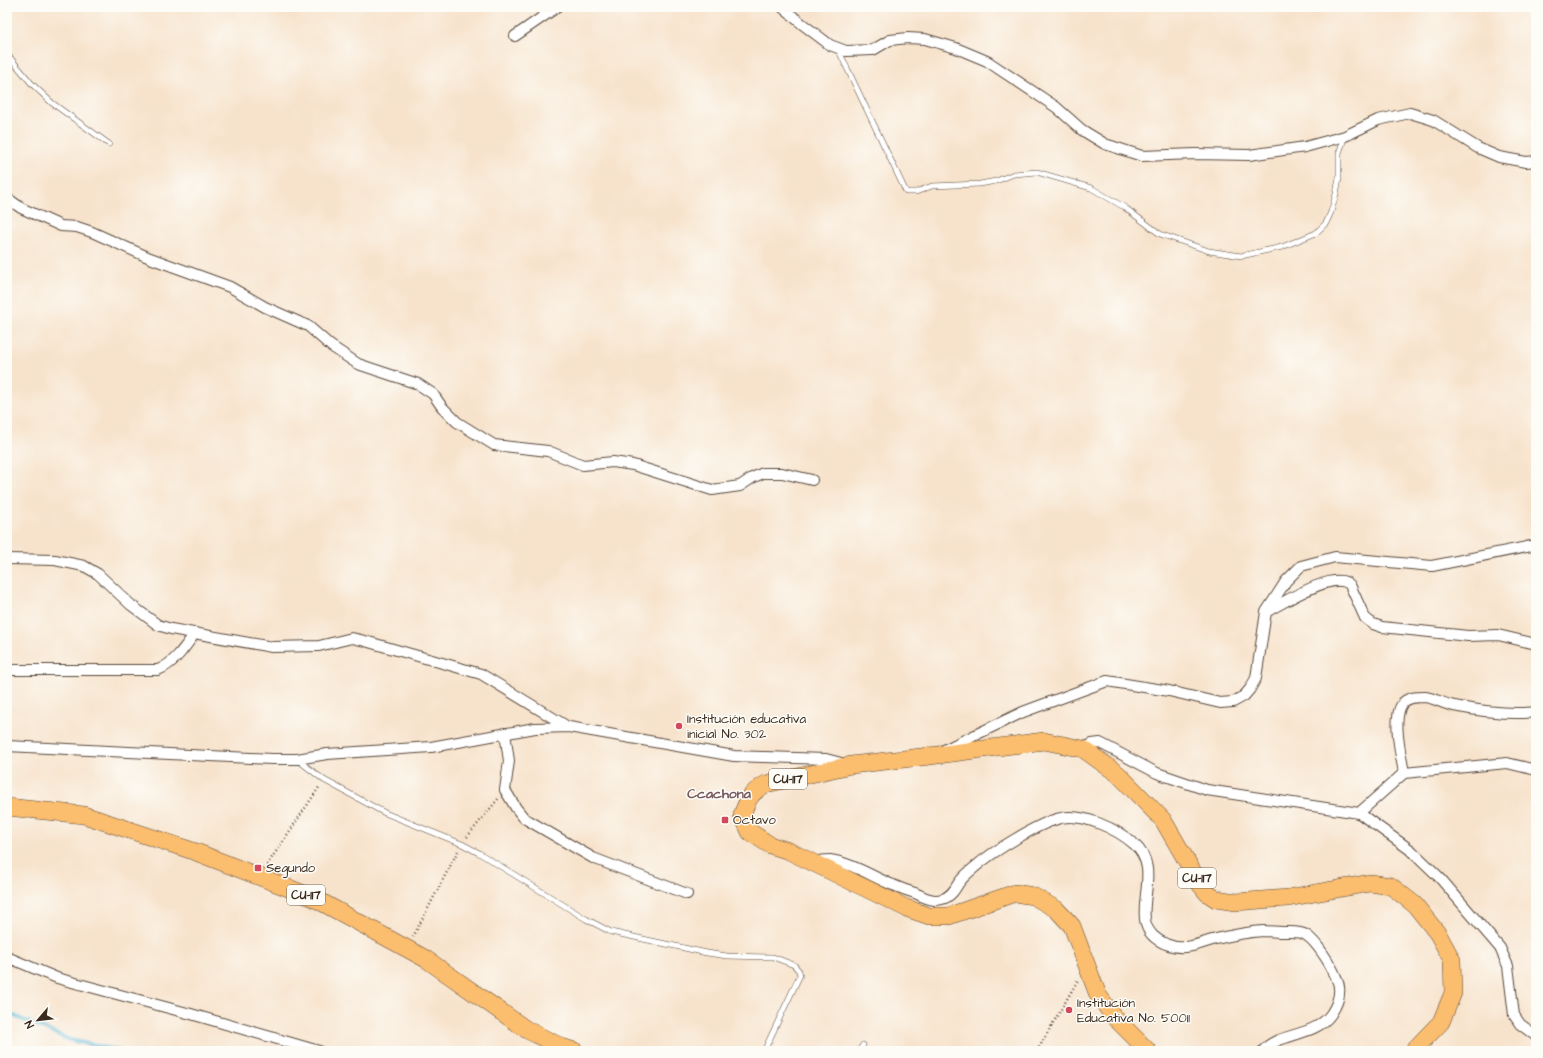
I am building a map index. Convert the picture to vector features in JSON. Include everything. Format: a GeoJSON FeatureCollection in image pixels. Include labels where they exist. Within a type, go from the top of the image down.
{"type":"FeatureCollection","features":[{"type":"Feature","properties":{"kind":"main road","name":"CU-117"},"geometry":{"type":"LineString","coordinates":[[1148,1051],[1114,1017],[1098,995],[1072,926],[1056,909],[1033,896],[1015,893],[949,916],[928,916],[906,908],[789,850],[770,844],[750,832],[742,815],[747,800],[755,790],[766,784],[851,765],[1044,741],[1083,749],[1118,774],[1163,820],[1200,884],[1207,893],[1216,899],[1236,902],[1288,898],[1370,883],[1391,886],[1415,905],[1438,934],[1452,960],[1453,993],[1442,1022],[1413,1051]]}},
{"type":"Feature","properties":{"kind":"main road","name":"CU-117"},"geometry":{"type":"LineString","coordinates":[[7,807],[84,815],[196,852],[314,898],[426,959],[527,1030],[562,1047],[575,1051]]}},
{"type":"Feature","properties":{"kind":"street"},"geometry":{"type":"LineString","coordinates":[[515,36],[556,7]]}},
{"type":"Feature","properties":{"kind":"street"},"geometry":{"type":"LineString","coordinates":[[782,7],[830,45],[846,51],[873,50],[890,40],[908,38],[925,39],[956,48],[987,62],[1056,107],[1082,130],[1105,144],[1142,156],[1195,154],[1249,155],[1305,147],[1345,136],[1378,120],[1410,113],[1433,120],[1478,148],[1499,157],[1526,162],[1536,161]]}},
{"type":"Feature","properties":{"kind":"street"},"geometry":{"type":"LineString","coordinates":[[7,198],[21,208],[61,226],[77,227],[92,232],[150,258],[230,287],[265,307],[308,326],[331,346],[358,364],[418,384],[433,394],[442,407],[457,422],[494,445],[548,451],[583,465],[613,462],[633,465],[712,490],[740,486],[763,473],[782,473],[812,480]]}},
{"type":"Feature","properties":{"kind":"street"},"geometry":{"type":"LineString","coordinates":[[930,756],[1023,712],[1106,681],[1169,691],[1220,703],[1233,702],[1244,696],[1256,678],[1266,612],[1286,581],[1300,566],[1335,557],[1432,566],[1536,544]]}},
{"type":"Feature","properties":{"kind":"street"},"geometry":{"type":"LineString","coordinates":[[7,559],[55,560],[84,566],[98,574],[158,626],[171,630],[272,647],[319,646],[352,638],[481,674],[569,727]]}},
{"type":"Feature","properties":{"kind":"street"},"geometry":{"type":"LineString","coordinates":[[1266,612],[1317,585],[1341,580],[1350,585],[1365,618],[1373,624],[1382,627],[1468,636],[1498,636],[1536,644]]}},
{"type":"Feature","properties":{"kind":"street"},"geometry":{"type":"LineString","coordinates":[[7,670],[158,670],[167,666],[174,660],[195,633]]}},
{"type":"Feature","properties":{"kind":"street"},"geometry":{"type":"LineString","coordinates":[[1404,773],[1397,731],[1399,710],[1402,703],[1407,699],[1426,697],[1461,707],[1517,714],[1536,712]]}},
{"type":"Feature","properties":{"kind":"street"},"geometry":{"type":"LineString","coordinates":[[7,746],[264,759],[297,759],[327,754],[431,747],[535,728],[569,727],[734,756],[826,759],[851,765]]}},
{"type":"Feature","properties":{"kind":"street"},"geometry":{"type":"LineString","coordinates":[[505,734],[509,761],[505,790],[524,818],[593,858],[687,894]]}},
{"type":"Feature","properties":{"kind":"street"},"geometry":{"type":"LineString","coordinates":[[1083,749],[1092,744],[1100,744],[1157,773],[1207,790],[1359,813],[1412,851],[1440,878],[1500,948],[1508,966],[1514,1015],[1520,1024],[1536,1036]]}},
{"type":"Feature","properties":{"kind":"street"},"geometry":{"type":"LineString","coordinates":[[1359,813],[1404,773],[1507,763],[1536,770]]}},
{"type":"Feature","properties":{"kind":"street"},"geometry":{"type":"LineString","coordinates":[[814,862],[830,860],[847,865],[893,886],[935,900],[948,897],[959,883],[976,866],[996,852],[1045,824],[1061,818],[1077,817],[1093,820],[1130,841],[1144,855],[1147,873],[1144,922],[1153,937],[1167,944],[1180,947],[1195,946],[1220,938],[1256,932],[1295,932],[1308,936],[1318,948],[1337,978],[1340,990],[1331,1014],[1323,1022],[1302,1034],[1273,1042],[1263,1051]]}},
{"type":"Feature","properties":{"kind":"street"},"geometry":{"type":"LineString","coordinates":[[7,957],[57,978],[191,1014],[319,1051]]}},
{"type":"Feature","properties":{"kind":"lane"},"geometry":{"type":"LineString","coordinates":[[838,48],[906,192],[916,192],[932,186],[980,184],[996,181],[1014,174],[1036,172],[1091,188],[1124,207],[1160,234],[1209,251],[1241,256],[1282,247],[1316,233],[1326,223],[1331,212],[1339,178],[1339,153],[1345,136]]}},
{"type":"Feature","properties":{"kind":"lane"},"geometry":{"type":"LineString","coordinates":[[7,54],[32,84],[52,103],[109,144]]}},
{"type":"Feature","properties":{"kind":"lane"},"geometry":{"type":"LineString","coordinates":[[297,759],[324,780],[385,813],[462,844],[479,853],[586,919],[611,932],[727,956],[773,957],[794,965],[799,970],[800,975],[764,1051]]}},
{"type":"Feature","properties":{"kind":"lane"},"geometry":{"type":"LineString","coordinates":[[860,1051],[863,1045]]}},
{"type":"Feature","properties":{"kind":"path"},"geometry":{"type":"LineString","coordinates":[[259,877],[324,780]]}},
{"type":"Feature","properties":{"kind":"path"},"geometry":{"type":"LineString","coordinates":[[407,948],[462,844],[505,790]]}},
{"type":"Feature","properties":{"kind":"path"},"geometry":{"type":"LineString","coordinates":[[1037,1051],[1086,966]]}},
{"type":"Feature","properties":{"kind":"waterway"},"geometry":{"type":"LineString","coordinates":[[7,1013],[70,1040],[121,1051]]}},
{"type":"Feature","properties":{"kind":"place","name":"Institución educativa inicial No. 302"},"geometry":{"type":"Point","coordinates":[679,726]}},
{"type":"Feature","properties":{"kind":"place","name":"Octavo"},"geometry":{"type":"Point","coordinates":[725,820]}},
{"type":"Feature","properties":{"kind":"place","name":"Segundo"},"geometry":{"type":"Point","coordinates":[258,868]}},
{"type":"Feature","properties":{"kind":"place","name":"Institución Educativa No. 50011"},"geometry":{"type":"Point","coordinates":[1069,1010]}},
{"type":"Feature","properties":{"kind":"district","name":"Ccachona"},"geometry":{"type":"Point","coordinates":[719,794]}}]}
